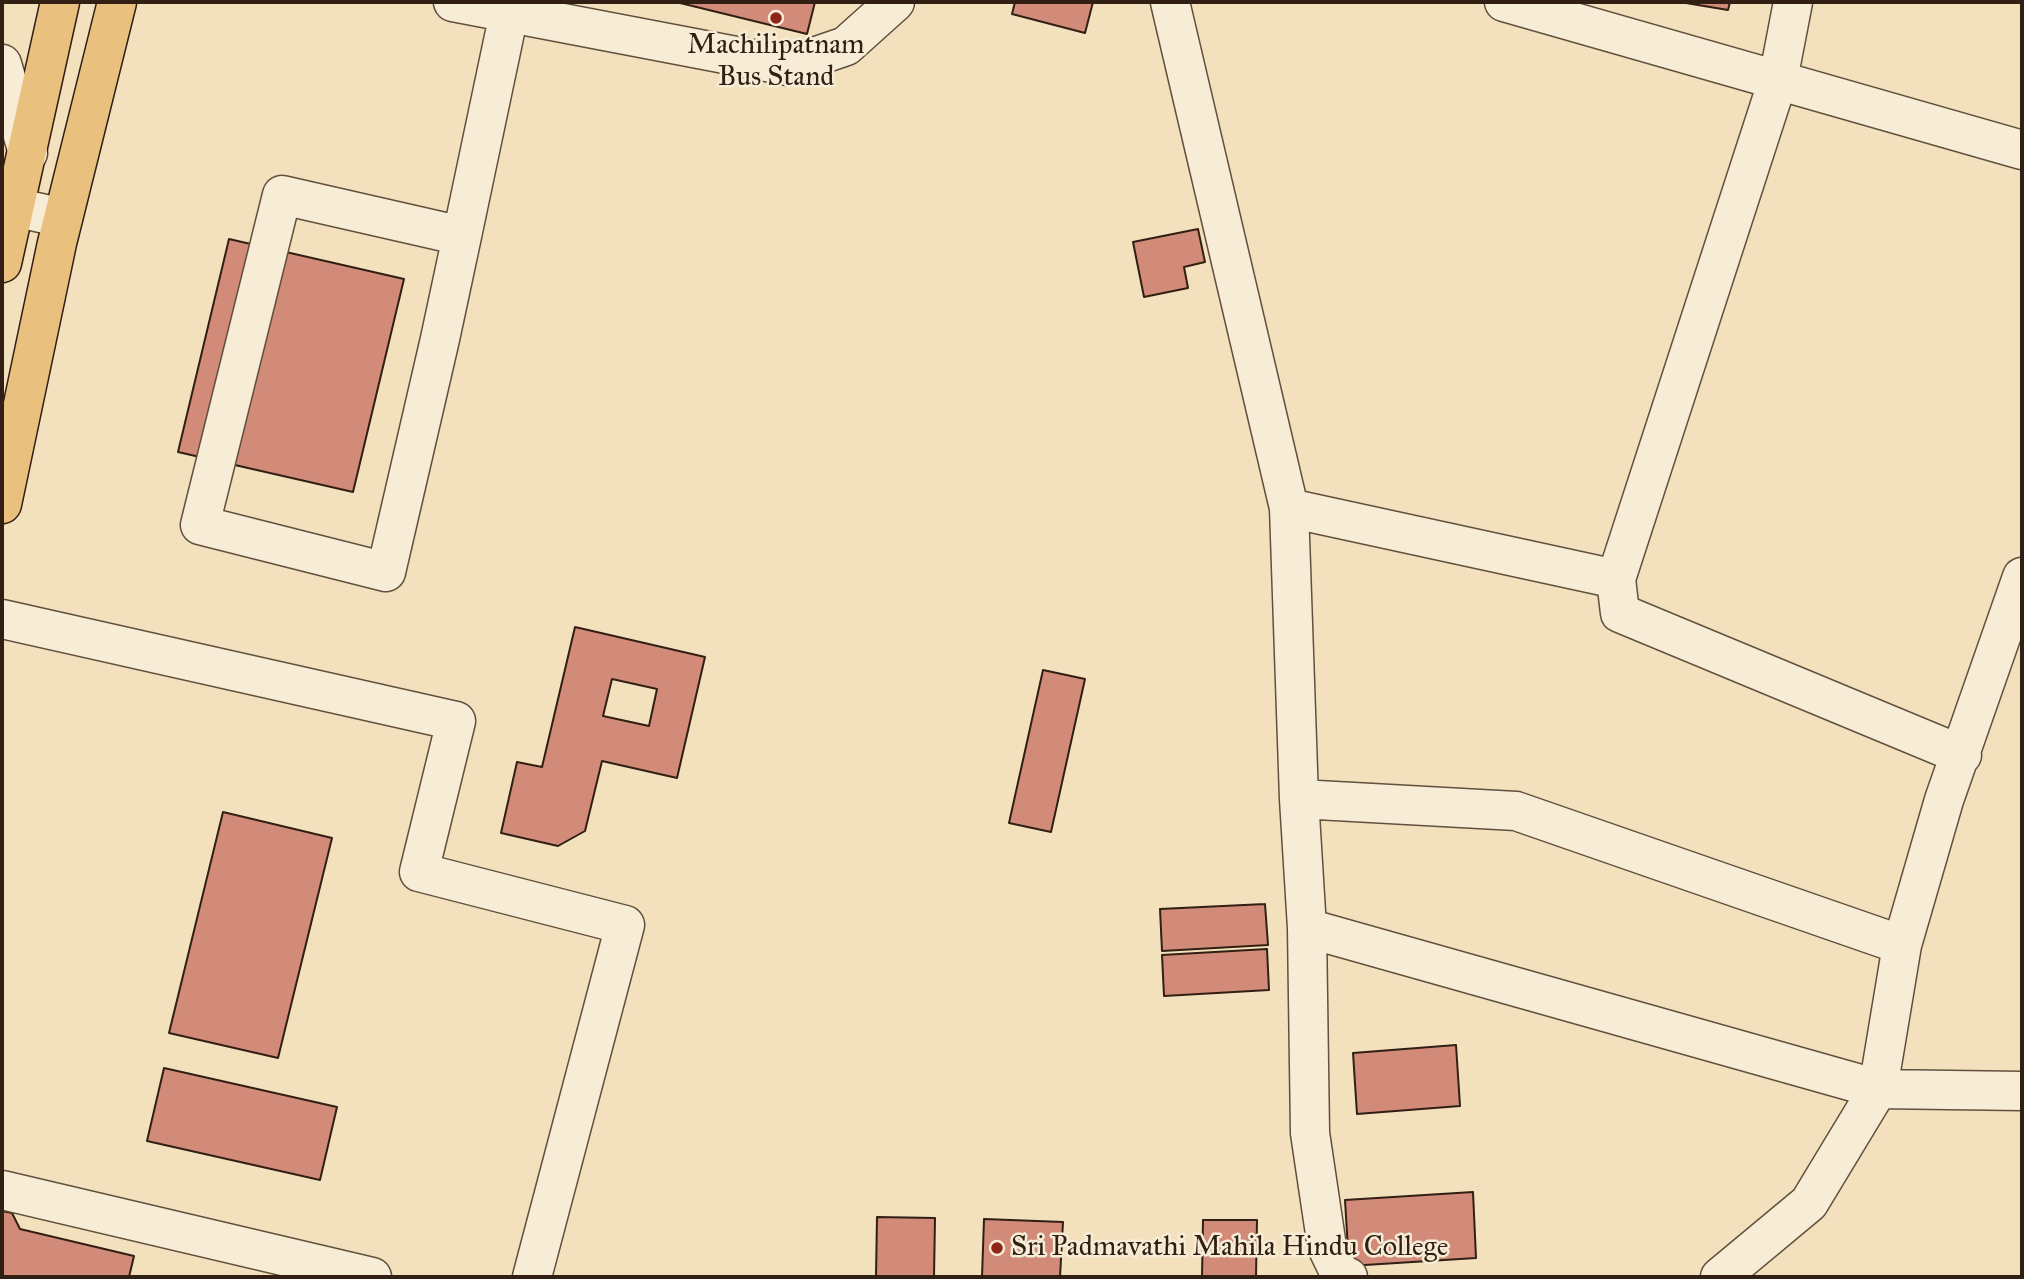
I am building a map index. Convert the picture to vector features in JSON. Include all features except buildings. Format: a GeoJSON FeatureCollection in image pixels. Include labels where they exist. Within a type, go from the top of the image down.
{"type":"FeatureCollection","features":[{"type":"Feature","properties":{"kind":"main road"},"geometry":{"type":"LineString","coordinates":[[51,273],[2,264],[8,203],[28,153],[60,2]]}},
{"type":"Feature","properties":{"kind":"main road"},"geometry":{"type":"LineString","coordinates":[[2,504],[51,273],[117,2]]}},
{"type":"Feature","properties":{"kind":"street"},"geometry":{"type":"LineString","coordinates":[[453,2],[788,66],[846,46],[895,2]]}},
{"type":"Feature","properties":{"kind":"street"},"geometry":{"type":"LineString","coordinates":[[1170,2],[1289,508],[1299,799],[1307,928],[1311,1133],[1327,1247],[1340,1274],[1348,1277]]}},
{"type":"Feature","properties":{"kind":"street"},"geometry":{"type":"LineString","coordinates":[[1504,2],[2022,150]]}},
{"type":"Feature","properties":{"kind":"street"},"geometry":{"type":"LineString","coordinates":[[1793,2],[1778,80],[1616,579],[1620,613],[1962,755]]}},
{"type":"Feature","properties":{"kind":"street"},"geometry":{"type":"LineString","coordinates":[[461,236],[282,195],[200,525],[386,572],[461,236],[509,13]]}},
{"type":"Feature","properties":{"kind":"street"},"geometry":{"type":"LineString","coordinates":[[2,64],[28,153]]}},
{"type":"Feature","properties":{"kind":"street"},"geometry":{"type":"LineString","coordinates":[[8,203],[64,218]]}},
{"type":"Feature","properties":{"kind":"street"},"geometry":{"type":"LineString","coordinates":[[1289,508],[1616,579]]}},
{"type":"Feature","properties":{"kind":"street"},"geometry":{"type":"LineString","coordinates":[[1720,1277],[1809,1203],[1878,1089],[1902,944],[1944,800],[1962,755],[2022,577]]}},
{"type":"Feature","properties":{"kind":"street"},"geometry":{"type":"LineString","coordinates":[[2,619],[456,721],[419,872],[625,925],[532,1277]]}},
{"type":"Feature","properties":{"kind":"street"},"geometry":{"type":"LineString","coordinates":[[1299,799],[1516,811],[1902,944]]}},
{"type":"Feature","properties":{"kind":"street"},"geometry":{"type":"LineString","coordinates":[[1307,928],[1878,1089],[2022,1091]]}},
{"type":"Feature","properties":{"kind":"street"},"geometry":{"type":"LineString","coordinates":[[2,1190],[372,1277]]}},
{"type":"Feature","properties":{"kind":"place","name":"Machilipatnam Bus Stand"},"geometry":{"type":"Point","coordinates":[776,18]}},
{"type":"Feature","properties":{"kind":"place","name":"Sri Padmavathi Mahila Hindu College"},"geometry":{"type":"Point","coordinates":[997,1248]}}]}
